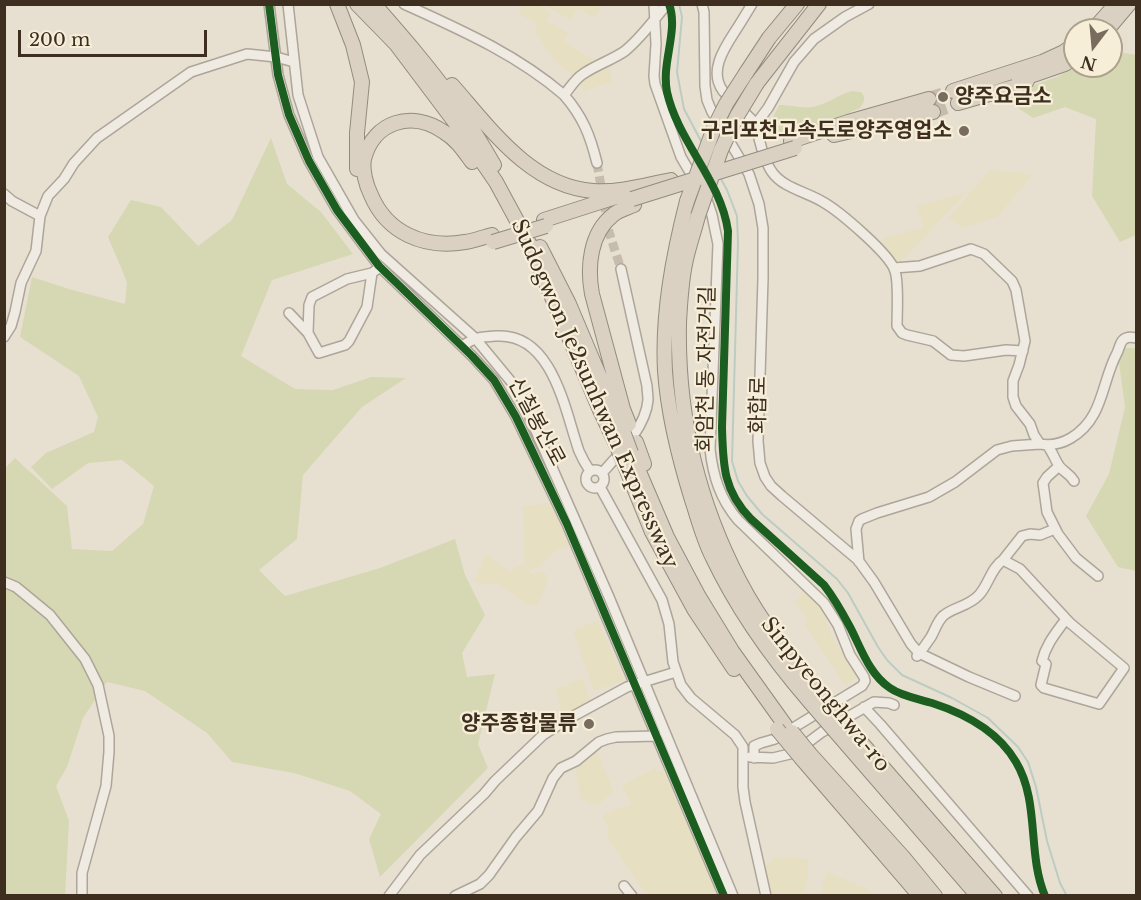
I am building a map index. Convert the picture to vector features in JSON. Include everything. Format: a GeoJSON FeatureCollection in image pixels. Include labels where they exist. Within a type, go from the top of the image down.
{"type":"FeatureCollection","features":[{"type":"Feature","properties":{"kind":"highway"},"geometry":{"type":"LineString","coordinates":[[337,4],[353,45],[362,82],[357,133],[360,191],[375,216],[390,231],[406,243],[436,250],[460,250],[631,196],[698,178],[793,145],[848,122],[931,102],[834,135],[793,145],[670,180],[631,196],[603,226],[591,254],[589,279],[623,409],[623,434]]}},
{"type":"Feature","properties":{"kind":"highway","name":"Sudogwon Je2sunhwan Expressway"},"geometry":{"type":"LineString","coordinates":[[357,4],[396,44],[457,125],[496,182],[540,266],[600,410],[623,434]]}},
{"type":"Feature","properties":{"kind":"highway"},"geometry":{"type":"LineString","coordinates":[[375,4],[401,28],[494,133],[522,161],[577,189],[631,196]]}},
{"type":"Feature","properties":{"kind":"highway","name":"Sudogwon Je2sunhwan Expressway"},"geometry":{"type":"LineString","coordinates":[[375,4],[454,101],[518,202],[569,304],[667,537],[699,597],[781,727]]}},
{"type":"Feature","properties":{"kind":"highway","name":"Sinpyeonghwa-ro"},"geometry":{"type":"LineString","coordinates":[[797,4],[770,38],[726,104],[714,128],[687,201],[671,273],[667,320],[665,370],[675,437],[685,476],[711,554],[756,631],[784,671],[816,700],[995,896]]}},
{"type":"Feature","properties":{"kind":"highway","name":"Sinpyeonghwa-ro"},"geometry":{"type":"LineString","coordinates":[[816,700],[740,582],[705,504],[694,468],[681,393],[678,344],[685,264],[698,216],[721,150],[737,116],[757,83],[819,4]]}},
{"type":"Feature","properties":{"kind":"highway"},"geometry":{"type":"LineString","coordinates":[[1104,18],[1116,4]]}},
{"type":"Feature","properties":{"kind":"highway"},"geometry":{"type":"LineString","coordinates":[[1117,18],[1129,4]]}},
{"type":"Feature","properties":{"kind":"highway"},"geometry":{"type":"LineString","coordinates":[[955,94],[997,87],[1046,66],[1063,53]]}},
{"type":"Feature","properties":{"kind":"highway"},"geometry":{"type":"LineString","coordinates":[[1046,66],[1063,64]]}},
{"type":"Feature","properties":{"kind":"highway"},"geometry":{"type":"LineString","coordinates":[[492,239],[450,244],[431,243],[415,239],[392,226],[376,207],[365,179],[365,158],[374,139],[387,127],[401,121],[411,120],[443,131],[464,151],[540,266]]}},
{"type":"Feature","properties":{"kind":"highway","name":"Sudogwon Je2sunhwan Expressway"},"geometry":{"type":"LineString","coordinates":[[630,453],[652,532],[694,609],[720,650],[920,896]]}},
{"type":"Feature","properties":{"kind":"highway","name":"Sinpyeonghwa-ro"},"geometry":{"type":"LineString","coordinates":[[841,728],[978,896]]}},
{"type":"Feature","properties":{"kind":"highway","name":"Sudogwon Je2sunhwan Expressway"},"geometry":{"type":"LineString","coordinates":[[806,756],[903,857],[935,896]]}},
{"type":"Feature","properties":{"kind":"street","name":"신칠봉산로"},"geometry":{"type":"LineString","coordinates":[[269,4],[278,75],[289,115],[309,161],[337,210],[380,267],[494,380],[516,417],[640,683],[734,896]]}},
{"type":"Feature","properties":{"kind":"street","name":"신칠봉산로"},"geometry":{"type":"LineString","coordinates":[[288,4],[298,94],[318,157],[354,220],[381,254],[475,338],[518,390],[609,597],[657,736],[724,896]]}},
{"type":"Feature","properties":{"kind":"street"},"geometry":{"type":"LineString","coordinates":[[404,4],[496,47],[564,95],[585,124],[597,163]]}},
{"type":"Feature","properties":{"kind":"street","name":"화합로"},"geometry":{"type":"LineString","coordinates":[[702,4],[707,100],[749,174],[759,204],[763,228],[758,431],[760,463],[765,477],[782,496],[859,562],[874,582],[918,654],[1015,696]]}},
{"type":"Feature","properties":{"kind":"street"},"geometry":{"type":"LineString","coordinates":[[752,4],[720,56],[717,74],[720,87],[756,124],[758,137],[771,171],[785,184],[822,201],[848,220],[874,244],[894,268],[897,326],[902,333],[933,341],[951,355],[964,356],[1006,350],[1023,351]]}},
{"type":"Feature","properties":{"kind":"street"},"geometry":{"type":"LineString","coordinates":[[756,124],[768,108],[794,62],[814,39],[845,17],[869,4]]}},
{"type":"Feature","properties":{"kind":"street"},"geometry":{"type":"LineString","coordinates":[[564,95],[584,73],[628,49],[654,21],[660,7]]}},
{"type":"Feature","properties":{"kind":"street"},"geometry":{"type":"LineString","coordinates":[[654,21],[655,84],[681,157],[708,203],[716,231],[717,261],[710,449],[712,469],[730,511],[825,603],[865,681],[862,686],[775,739],[754,747],[754,758]]}},
{"type":"Feature","properties":{"kind":"street"},"geometry":{"type":"LineString","coordinates":[[705,44],[720,56]]}},
{"type":"Feature","properties":{"kind":"street"},"geometry":{"type":"LineString","coordinates":[[4,337],[11,326],[21,283],[36,251],[40,216],[48,196],[97,138],[191,72],[247,54],[276,57],[294,62]]}},
{"type":"Feature","properties":{"kind":"street"},"geometry":{"type":"LineString","coordinates":[[4,194],[12,201],[40,216]]}},
{"type":"Feature","properties":{"kind":"street"},"geometry":{"type":"LineString","coordinates":[[894,268],[920,266],[966,250],[974,250],[984,254],[1012,282],[1016,290],[1024,337],[1023,351],[1013,381],[1013,397],[1030,424],[1034,435],[1055,456],[1062,470],[1074,481]]}},
{"type":"Feature","properties":{"kind":"street"},"geometry":{"type":"LineString","coordinates":[[308,333],[309,306],[312,297],[347,279],[372,273],[380,267]]}},
{"type":"Feature","properties":{"kind":"street"},"geometry":{"type":"LineString","coordinates":[[602,473],[631,439],[648,402],[647,386],[621,270]]}},
{"type":"Feature","properties":{"kind":"street"},"geometry":{"type":"LineString","coordinates":[[289,313],[308,333],[320,353],[347,344],[366,307],[372,273]]}},
{"type":"Feature","properties":{"kind":"street"},"geometry":{"type":"LineString","coordinates":[[462,346],[475,338],[503,336],[527,343],[536,351],[555,379],[580,453],[590,471]]}},
{"type":"Feature","properties":{"kind":"street"},"geometry":{"type":"LineString","coordinates":[[859,562],[856,529],[862,519],[929,497],[955,482],[997,450],[1012,446],[1059,444],[1078,434],[1095,414],[1111,365],[1123,340],[1130,337],[1137,338]]}},
{"type":"Feature","properties":{"kind":"street"},"geometry":{"type":"LineString","coordinates":[[1059,466],[1043,483],[1047,512],[1055,529],[1076,558],[1098,576]]}},
{"type":"Feature","properties":{"kind":"street"},"geometry":{"type":"LineString","coordinates":[[596,470],[602,473],[604,482],[600,487],[594,489],[587,484],[586,476],[590,471],[596,470]]}},
{"type":"Feature","properties":{"kind":"street"},"geometry":{"type":"LineString","coordinates":[[600,487],[662,600],[669,624],[673,662],[681,685],[691,698],[739,739],[743,747],[745,802],[766,896]]}},
{"type":"Feature","properties":{"kind":"street"},"geometry":{"type":"LineString","coordinates":[[918,654],[944,615],[962,607],[979,595],[996,566],[1022,536],[1040,535],[1055,529]]}},
{"type":"Feature","properties":{"kind":"street"},"geometry":{"type":"LineString","coordinates":[[1003,560],[1020,569],[1066,619],[1124,668],[1099,704],[1044,688],[1041,685],[1046,664],[1042,660],[1043,656],[1066,619]]}},
{"type":"Feature","properties":{"kind":"street"},"geometry":{"type":"LineString","coordinates":[[4,582],[16,587],[50,615],[85,659],[98,685],[109,736],[109,753],[106,786],[82,873],[82,896]]}},
{"type":"Feature","properties":{"kind":"street"},"geometry":{"type":"LineString","coordinates":[[389,896],[420,855],[543,735],[627,687],[676,672]]}},
{"type":"Feature","properties":{"kind":"street"},"geometry":{"type":"LineString","coordinates":[[744,757],[773,758],[794,753],[822,732],[874,702],[894,705]]}},
{"type":"Feature","properties":{"kind":"street"},"geometry":{"type":"LineString","coordinates":[[864,707],[1028,896]]}},
{"type":"Feature","properties":{"kind":"street"},"geometry":{"type":"LineString","coordinates":[[455,896],[480,884],[489,875],[538,811],[553,778],[561,768],[576,761],[599,742],[607,739],[657,736]]}},
{"type":"Feature","properties":{"kind":"street"},"geometry":{"type":"LineString","coordinates":[[624,886],[632,896]]}},
{"type":"Feature","properties":{"kind":"shaded area"},"geometry":{"type":"Polygon","coordinates":[[[535,4],[551,13],[546,21],[568,33],[564,41],[597,62],[576,77],[556,62],[535,31],[537,24],[518,13],[523,5],[535,4]]]}},
{"type":"Feature","properties":{"kind":"shaded area"},"geometry":{"type":"Polygon","coordinates":[[[544,5],[602,5],[595,18],[577,9],[571,20],[544,5]]]}},
{"type":"Feature","properties":{"kind":"shaded area"},"geometry":{"type":"Polygon","coordinates":[[[609,67],[612,82],[585,92],[578,83],[601,68],[609,67]]]}},
{"type":"Feature","properties":{"kind":"shaded area"},"geometry":{"type":"Polygon","coordinates":[[[990,170],[1017,172],[1031,175],[1031,177],[997,217],[961,227],[948,218],[990,170]]]}},
{"type":"Feature","properties":{"kind":"shaded area"},"geometry":{"type":"Polygon","coordinates":[[[967,192],[899,264],[894,262],[880,245],[884,238],[923,227],[917,206],[967,192]]]}},
{"type":"Feature","properties":{"kind":"shaded area"},"geometry":{"type":"Polygon","coordinates":[[[548,503],[570,546],[559,549],[540,566],[531,570],[524,561],[523,506],[548,503]]]}},
{"type":"Feature","properties":{"kind":"shaded area"},"geometry":{"type":"Polygon","coordinates":[[[493,554],[492,560],[509,572],[524,564],[531,573],[546,574],[546,586],[537,606],[526,604],[498,583],[490,585],[475,581],[484,556],[493,554]]]}},
{"type":"Feature","properties":{"kind":"shaded area"},"geometry":{"type":"Polygon","coordinates":[[[807,589],[829,614],[825,618],[832,637],[857,673],[858,676],[845,686],[805,625],[807,618],[795,602],[807,589]]]}},
{"type":"Feature","properties":{"kind":"shaded area"},"geometry":{"type":"Polygon","coordinates":[[[598,621],[624,679],[594,691],[574,633],[575,629],[598,621]]]}},
{"type":"Feature","properties":{"kind":"shaded area"},"geometry":{"type":"Polygon","coordinates":[[[582,678],[591,702],[563,718],[556,689],[582,678]]]}},
{"type":"Feature","properties":{"kind":"shaded area"},"geometry":{"type":"Polygon","coordinates":[[[597,752],[614,791],[598,805],[590,804],[580,798],[576,771],[597,752]]]}},
{"type":"Feature","properties":{"kind":"shaded area"},"geometry":{"type":"Polygon","coordinates":[[[655,768],[657,772],[663,769],[717,895],[647,895],[607,838],[609,827],[602,816],[631,804],[622,785],[655,768]]]}},
{"type":"Feature","properties":{"kind":"shaded area"},"geometry":{"type":"Polygon","coordinates":[[[772,858],[809,860],[807,886],[802,894],[776,895],[769,891],[764,867],[772,858]]]}},
{"type":"Feature","properties":{"kind":"shaded area"},"geometry":{"type":"Polygon","coordinates":[[[827,871],[865,887],[875,895],[820,895],[827,871]]]}},
{"type":"Feature","properties":{"kind":"green space"},"geometry":{"type":"Polygon","coordinates":[[[1123,53],[1136,55],[1136,235],[1120,242],[1092,196],[1096,119],[1065,107],[1033,118],[1006,100],[1063,73],[1063,78],[1123,78],[1123,53]]]}},
{"type":"Feature","properties":{"kind":"green space"},"geometry":{"type":"Polygon","coordinates":[[[852,91],[861,92],[864,96],[860,108],[802,130],[765,140],[764,135],[779,105],[812,107],[852,91]]]}},
{"type":"Feature","properties":{"kind":"green space"},"geometry":{"type":"Polygon","coordinates":[[[271,138],[287,184],[321,212],[353,254],[272,280],[241,356],[295,389],[333,390],[371,377],[406,378],[362,407],[303,475],[297,539],[259,570],[285,596],[380,568],[455,539],[465,575],[485,615],[462,653],[467,677],[495,674],[478,744],[488,768],[380,877],[369,839],[381,814],[350,791],[294,773],[232,762],[207,733],[145,691],[107,682],[83,718],[67,767],[56,786],[69,821],[65,895],[5,895],[5,468],[15,458],[67,506],[72,549],[112,551],[143,524],[154,486],[122,460],[88,463],[52,489],[31,467],[46,453],[94,432],[98,417],[79,376],[20,337],[32,277],[125,304],[127,282],[108,237],[131,200],[161,207],[198,246],[232,220],[271,138]]]}},
{"type":"Feature","properties":{"kind":"green space"},"geometry":{"type":"Polygon","coordinates":[[[1117,348],[1136,348],[1136,571],[1118,567],[1086,516],[1109,474],[1125,407],[1117,348]]]}},
{"type":"Feature","properties":{"kind":"waterway"},"geometry":{"type":"LineString","coordinates":[[679,4],[682,17],[677,72],[684,109],[702,143]]}},
{"type":"Feature","properties":{"kind":"waterway"},"geometry":{"type":"LineString","coordinates":[[720,177],[737,216],[732,461],[738,481],[762,514],[837,579],[848,593],[878,647],[902,675],[988,718],[1018,747],[1028,762],[1036,787],[1047,841],[1060,883],[1067,896]]}},
{"type":"Feature","properties":{"kind":"tunnel"},"geometry":{"type":"LineString","coordinates":[[929,99],[953,91]]}},
{"type":"Feature","properties":{"kind":"tunnel"},"geometry":{"type":"LineString","coordinates":[[933,112],[958,103]]}},
{"type":"Feature","properties":{"kind":"tunnel"},"geometry":{"type":"LineString","coordinates":[[597,163],[609,232],[621,269]]}},
{"type":"Feature","properties":{"kind":"cycle path"},"geometry":{"type":"LineString","coordinates":[[269,4],[278,75],[289,115],[309,161],[337,210],[379,266],[494,380],[516,417],[567,524],[724,896]]}},
{"type":"Feature","properties":{"kind":"cycle path","name":"회암천 동 자전거길"},"geometry":{"type":"LineString","coordinates":[[669,4],[672,25],[666,69],[667,92],[680,128],[717,195],[728,231],[722,427],[724,465],[730,487],[742,509],[751,519],[824,585],[835,600],[876,676],[899,693],[945,707],[969,718],[1000,741],[1009,751],[1016,762],[1028,794],[1036,863],[1045,896]]}},
{"type":"Feature","properties":{"kind":"place","name":"양주요금소"},"geometry":{"type":"Point","coordinates":[943,97]}},
{"type":"Feature","properties":{"kind":"place","name":"구리포천고속도로양주영업소"},"geometry":{"type":"Point","coordinates":[964,131]}},
{"type":"Feature","properties":{"kind":"place","name":"양주종합물류"},"geometry":{"type":"Point","coordinates":[589,724]}}]}
